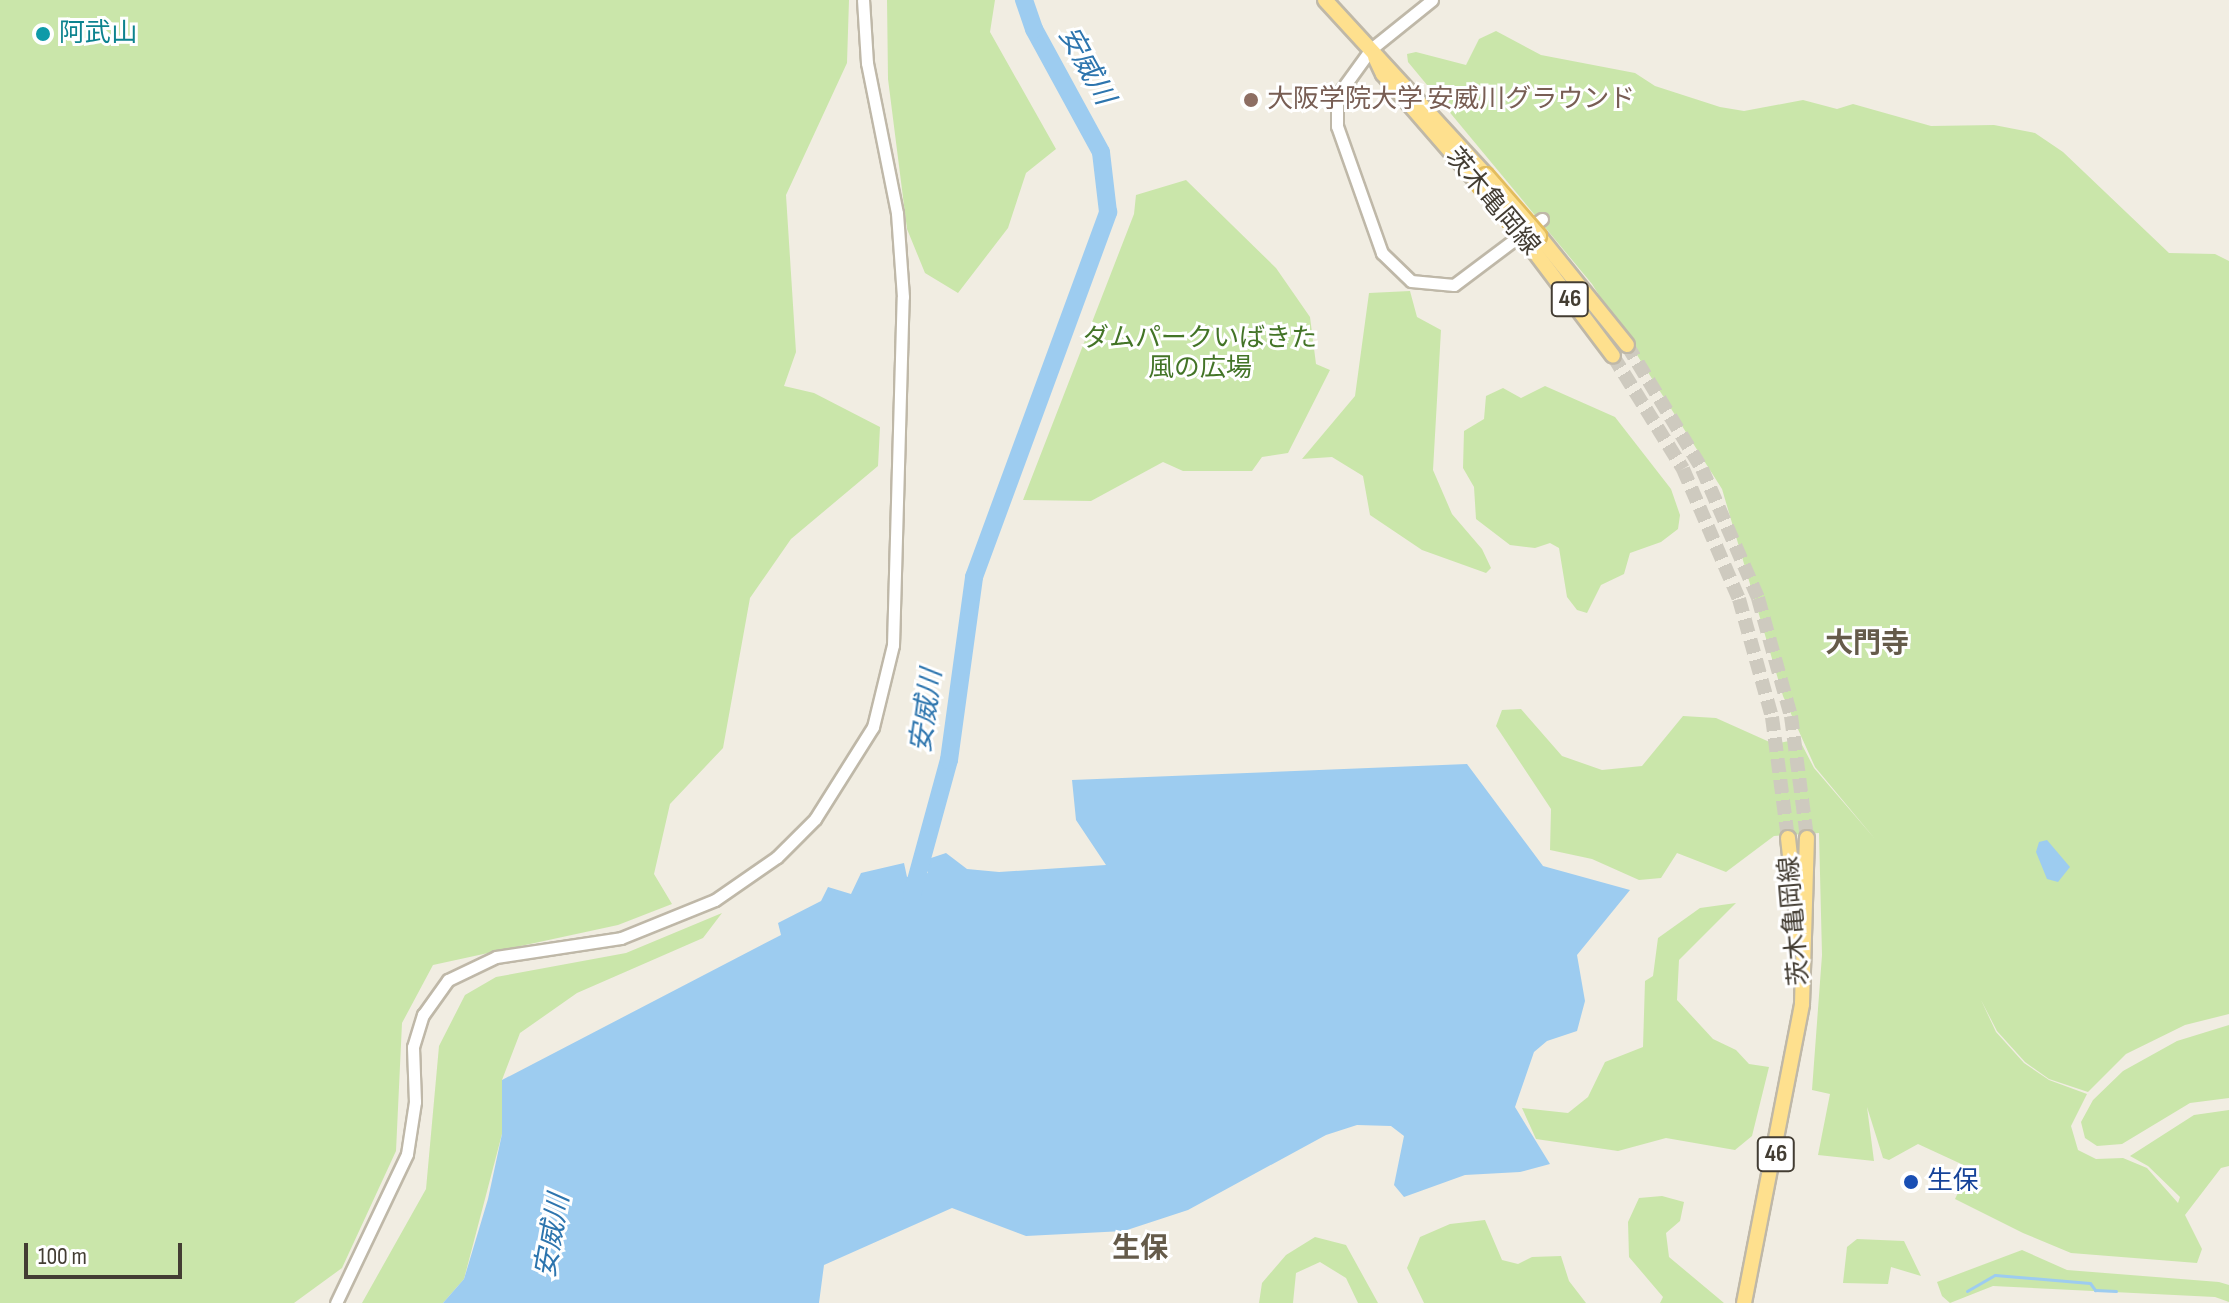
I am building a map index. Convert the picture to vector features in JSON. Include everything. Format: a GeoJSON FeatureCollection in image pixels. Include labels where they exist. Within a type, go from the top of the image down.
{"type":"FeatureCollection","features":[{"type":"Feature","properties":{"kind":"main road","name":"茨木亀岡線"},"geometry":{"type":"LineString","coordinates":[[1325,0],[1627,345]]}},
{"type":"Feature","properties":{"kind":"main road","name":"茨木亀岡線"},"geometry":{"type":"LineString","coordinates":[[1534,239],[1613,356]]}},
{"type":"Feature","properties":{"kind":"main road","name":"茨木亀岡線"},"geometry":{"type":"LineString","coordinates":[[1788,838],[1801,903]]}},
{"type":"Feature","properties":{"kind":"main road","name":"茨木亀岡線"},"geometry":{"type":"LineString","coordinates":[[1744,1303],[1802,1004],[1801,903],[1807,838]]}},
{"type":"Feature","properties":{"kind":"street"},"geometry":{"type":"LineString","coordinates":[[336,1303],[407,1154],[415,1102],[413,1058],[423,1015],[448,980],[469,966],[508,955],[571,948],[652,929],[715,900],[777,857],[841,784],[873,727],[893,645],[903,297],[897,213],[867,63],[863,0]]}},
{"type":"Feature","properties":{"kind":"street"},"geometry":{"type":"LineString","coordinates":[[1432,0],[1371,49],[1353,69],[1337,96],[1337,126],[1375,237],[1391,266],[1423,285],[1454,285],[1474,275],[1542,219]]}},
{"type":"Feature","properties":{"kind":"green space"},"geometry":{"type":"Polygon","coordinates":[[[0,0],[849,0],[847,63],[786,195],[796,352],[784,386],[814,393],[880,427],[878,466],[791,539],[750,598],[723,748],[670,804],[654,874],[672,904],[618,925],[433,965],[402,1023],[396,1151],[342,1268],[294,1303],[0,1303],[0,0]]]}},
{"type":"Feature","properties":{"kind":"green space"},"geometry":{"type":"Polygon","coordinates":[[[887,0],[995,0],[990,32],[1056,149],[1026,173],[1008,228],[958,293],[925,273],[907,229],[888,79],[887,0]]]}},
{"type":"Feature","properties":{"kind":"green space"},"geometry":{"type":"Polygon","coordinates":[[[1496,31],[1541,55],[1635,73],[1655,86],[1720,107],[1744,111],[1803,100],[1837,109],[1853,104],[1931,126],[1994,125],[2035,133],[2063,152],[2169,253],[2215,254],[2229,261],[2229,1014],[2185,1025],[2126,1054],[2088,1092],[2049,1079],[2025,1062],[1997,1031],[1981,1000],[1996,1032],[2024,1063],[2049,1080],[2087,1094],[2071,1126],[2078,1150],[2096,1159],[2123,1158],[2147,1168],[2178,1203],[2180,1197],[2148,1166],[2130,1156],[2194,1115],[2229,1110],[2229,1166],[2221,1168],[2185,1215],[2202,1249],[2197,1263],[2071,1253],[2023,1233],[1955,1199],[1970,1168],[1918,1144],[1889,1160],[1883,1158],[1867,1107],[1874,1161],[1818,1155],[1830,1094],[1812,1090],[1822,955],[1819,833],[1774,836],[1726,872],[1677,853],[1661,878],[1639,880],[1592,859],[1550,850],[1551,809],[1496,726],[1502,710],[1521,709],[1562,756],[1602,770],[1642,766],[1683,716],[1716,718],[1774,744],[1799,739],[1814,768],[1875,839],[1815,767],[1783,696],[1722,489],[1592,284],[1408,62],[1407,54],[1416,52],[1466,65],[1479,39],[1496,31]]]}},
{"type":"Feature","properties":{"kind":"green space","name":"ダムパークいばきた 風の広場"},"geometry":{"type":"Polygon","coordinates":[[[1186,180],[1276,268],[1310,317],[1316,364],[1330,370],[1288,453],[1262,457],[1252,471],[1183,471],[1163,462],[1091,501],[1023,500],[1134,214],[1136,195],[1186,180]]]}},
{"type":"Feature","properties":{"kind":"green space"},"geometry":{"type":"Polygon","coordinates":[[[1410,291],[1417,317],[1441,330],[1433,470],[1452,514],[1482,549],[1491,568],[1486,573],[1422,550],[1370,515],[1363,476],[1332,457],[1302,459],[1355,396],[1369,293],[1410,291]]]}},
{"type":"Feature","properties":{"kind":"green space"},"geometry":{"type":"Polygon","coordinates":[[[1545,386],[1615,417],[1671,489],[1680,515],[1678,529],[1661,542],[1630,553],[1624,574],[1601,585],[1587,613],[1577,610],[1567,597],[1559,548],[1550,543],[1535,548],[1510,545],[1476,519],[1474,487],[1463,468],[1464,431],[1484,419],[1486,396],[1503,388],[1521,398],[1545,386]]]}},
{"type":"Feature","properties":{"kind":"green space"},"geometry":{"type":"Polygon","coordinates":[[[1736,903],[1679,960],[1677,1000],[1713,1039],[1736,1050],[1749,1064],[1769,1067],[1752,1136],[1735,1150],[1666,1138],[1618,1151],[1536,1139],[1522,1108],[1568,1113],[1588,1097],[1605,1062],[1643,1047],[1645,981],[1653,976],[1658,938],[1700,908],[1736,903]]]}},
{"type":"Feature","properties":{"kind":"green space"},"geometry":{"type":"Polygon","coordinates":[[[722,913],[703,938],[577,993],[520,1033],[502,1080],[502,1134],[464,1279],[443,1303],[362,1303],[426,1189],[439,1046],[465,995],[496,977],[626,953],[722,913]]]}},
{"type":"Feature","properties":{"kind":"green space"},"geometry":{"type":"Polygon","coordinates":[[[2229,1025],[2229,1098],[2190,1103],[2122,1144],[2097,1146],[2085,1138],[2081,1122],[2093,1100],[2123,1071],[2177,1041],[2229,1025]]]}},
{"type":"Feature","properties":{"kind":"green space"},"geometry":{"type":"Polygon","coordinates":[[[1662,1196],[1684,1202],[1680,1221],[1666,1233],[1669,1257],[1724,1303],[1660,1303],[1663,1297],[1629,1257],[1628,1222],[1639,1198],[1662,1196]]]}},
{"type":"Feature","properties":{"kind":"green space"},"geometry":{"type":"Polygon","coordinates":[[[1485,1220],[1502,1260],[1518,1264],[1532,1257],[1561,1256],[1569,1281],[1586,1303],[1424,1303],[1407,1268],[1420,1237],[1450,1224],[1485,1220]]]}},
{"type":"Feature","properties":{"kind":"green space"},"geometry":{"type":"Polygon","coordinates":[[[1315,1237],[1346,1245],[1378,1303],[1358,1303],[1346,1278],[1320,1262],[1296,1273],[1293,1303],[1259,1303],[1262,1283],[1286,1255],[1315,1237]]]}},
{"type":"Feature","properties":{"kind":"green space"},"geometry":{"type":"Polygon","coordinates":[[[1857,1239],[1904,1241],[1921,1276],[1891,1267],[1888,1284],[1843,1283],[1847,1247],[1857,1239]]]}},
{"type":"Feature","properties":{"kind":"green space"},"geometry":{"type":"Polygon","coordinates":[[[2022,1250],[2067,1270],[2219,1282],[2229,1285],[2229,1302],[2215,1297],[1993,1286],[1950,1303],[1942,1296],[1937,1282],[2022,1250]]]}},
{"type":"Feature","properties":{"kind":"water"},"geometry":{"type":"Polygon","coordinates":[[[1467,764],[1543,866],[1630,890],[1577,955],[1585,1001],[1577,1031],[1547,1041],[1534,1052],[1515,1107],[1550,1164],[1520,1172],[1465,1175],[1404,1197],[1394,1185],[1404,1136],[1391,1126],[1357,1125],[1326,1135],[1188,1210],[1124,1231],[1026,1236],[952,1208],[824,1265],[819,1303],[443,1303],[464,1279],[488,1199],[502,1134],[502,1080],[781,935],[778,923],[821,901],[828,887],[851,894],[861,873],[904,863],[907,877],[928,873],[925,860],[946,853],[967,869],[999,872],[1106,865],[1076,820],[1072,780],[1467,764]]]}},
{"type":"Feature","properties":{"kind":"water"},"geometry":{"type":"Polygon","coordinates":[[[2047,840],[2070,867],[2058,882],[2047,879],[2036,852],[2039,842],[2047,840]]]}},
{"type":"Feature","properties":{"kind":"waterway","name":"安威川"},"geometry":{"type":"LineString","coordinates":[[912,895],[949,760],[974,577],[1108,212],[1101,152],[1034,29],[1024,0]]}},
{"type":"Feature","properties":{"kind":"waterway"},"geometry":{"type":"LineString","coordinates":[[1967,1291],[1995,1275],[2090,1283],[2095,1290],[2116,1291]]}},
{"type":"Feature","properties":{"kind":"tunnel"},"geometry":{"type":"LineString","coordinates":[[1627,345],[1702,469],[1758,598],[1791,716],[1807,838]]}},
{"type":"Feature","properties":{"kind":"tunnel"},"geometry":{"type":"LineString","coordinates":[[1613,356],[1683,469],[1739,599],[1772,717],[1788,838]]}},
{"type":"Feature","properties":{"kind":"place","name":"阿武山"},"geometry":{"type":"Point","coordinates":[43,34]}},
{"type":"Feature","properties":{"kind":"place","name":"大阪学院大学 安威川グラウンド"},"geometry":{"type":"Point","coordinates":[1251,100]}},
{"type":"Feature","properties":{"kind":"place","name":"生保"},"geometry":{"type":"Point","coordinates":[1911,1182]}},
{"type":"Feature","properties":{"kind":"district","name":"大門寺"},"geometry":{"type":"Point","coordinates":[1867,644]}},
{"type":"Feature","properties":{"kind":"district","name":"生保"},"geometry":{"type":"Point","coordinates":[1140,1249]}}]}
